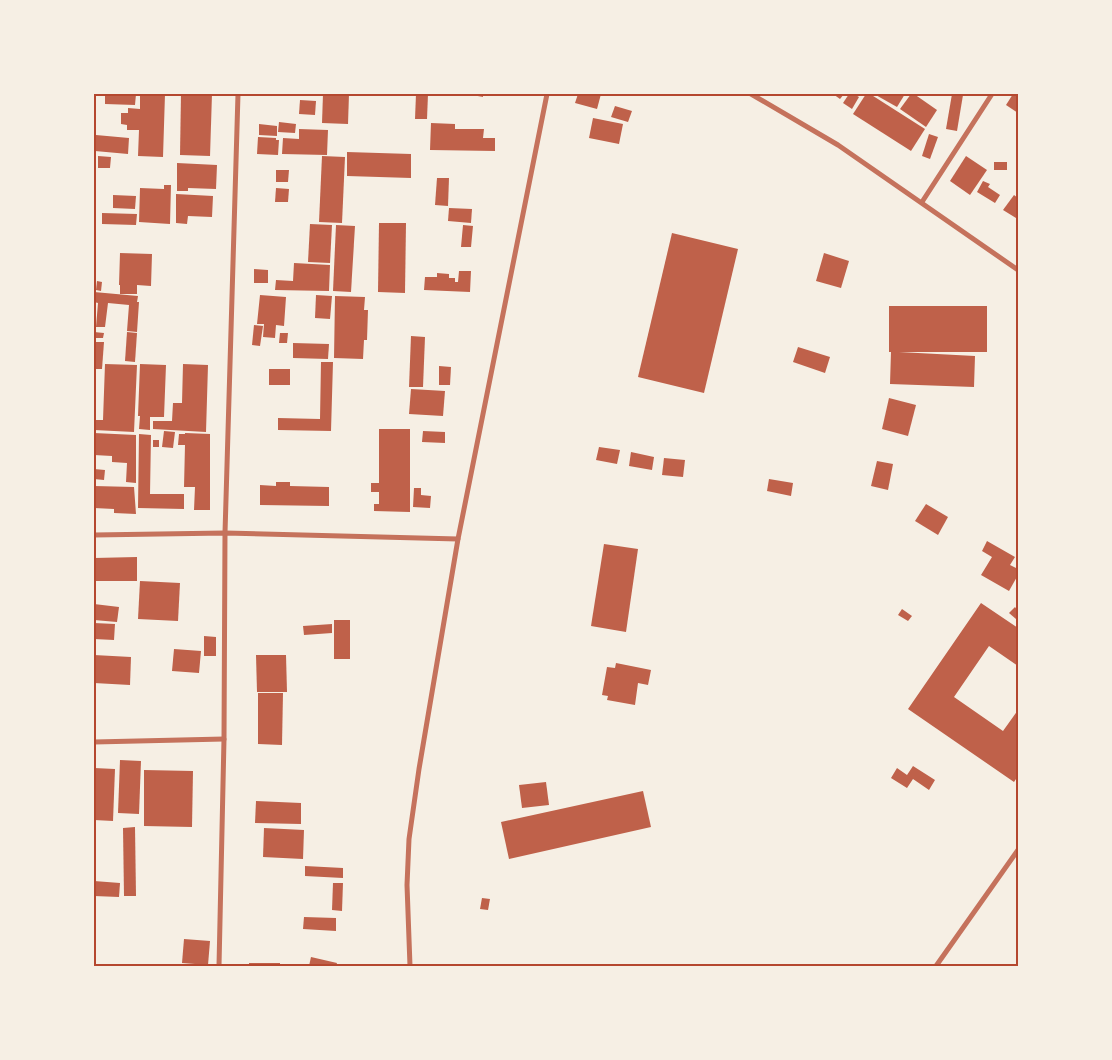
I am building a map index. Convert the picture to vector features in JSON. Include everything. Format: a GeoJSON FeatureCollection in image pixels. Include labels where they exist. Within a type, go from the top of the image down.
{"type":"FeatureCollection","features":[{"type":"Feature","properties":{"kind":"street"},"geometry":{"type":"LineString","coordinates":[[219,966],[224,740],[225,534],[238,94]]}},
{"type":"Feature","properties":{"kind":"street"},"geometry":{"type":"LineString","coordinates":[[410,966],[407,885],[409,839],[418,769],[458,539],[547,94]]}},
{"type":"Feature","properties":{"kind":"street"},"geometry":{"type":"LineString","coordinates":[[751,94],[838,145],[1018,270]]}},
{"type":"Feature","properties":{"kind":"street"},"geometry":{"type":"LineString","coordinates":[[922,202],[992,94]]}},
{"type":"Feature","properties":{"kind":"street"},"geometry":{"type":"LineString","coordinates":[[94,535],[225,534],[458,539]]}},
{"type":"Feature","properties":{"kind":"street"},"geometry":{"type":"LineString","coordinates":[[94,742],[224,740]]}},
{"type":"Feature","properties":{"kind":"street"},"geometry":{"type":"LineString","coordinates":[[936,966],[1018,850]]}},
{"type":"Feature","properties":{"kind":"building"},"geometry":{"type":"Polygon","coordinates":[[[105,94],[136,94],[135,105],[105,104],[105,94]]]}},
{"type":"Feature","properties":{"kind":"building"},"geometry":{"type":"Polygon","coordinates":[[[140,94],[165,94],[163,157],[138,156],[139,130],[127,130],[127,125],[121,124],[121,113],[128,113],[128,108],[140,109],[140,94]]]}},
{"type":"Feature","properties":{"kind":"building"},"geometry":{"type":"Polygon","coordinates":[[[181,94],[212,94],[210,156],[180,155],[181,94]]]}},
{"type":"Feature","properties":{"kind":"building"},"geometry":{"type":"Polygon","coordinates":[[[323,94],[349,94],[348,124],[322,123],[323,94]]]}},
{"type":"Feature","properties":{"kind":"building"},"geometry":{"type":"Polygon","coordinates":[[[416,94],[428,94],[427,119],[415,119],[416,94]]]}},
{"type":"Feature","properties":{"kind":"building"},"geometry":{"type":"Polygon","coordinates":[[[467,94],[483,94],[483,97],[467,94]]]}},
{"type":"Feature","properties":{"kind":"building"},"geometry":{"type":"Polygon","coordinates":[[[578,94],[601,94],[597,109],[575,103],[578,94]]]}},
{"type":"Feature","properties":{"kind":"building"},"geometry":{"type":"Polygon","coordinates":[[[833,94],[844,94],[840,99],[833,94]]]}},
{"type":"Feature","properties":{"kind":"building"},"geometry":{"type":"Polygon","coordinates":[[[849,94],[859,97],[852,109],[843,103],[849,94]]]}},
{"type":"Feature","properties":{"kind":"building"},"geometry":{"type":"Polygon","coordinates":[[[866,94],[870,94],[925,129],[911,151],[853,114],[866,94]]]}},
{"type":"Feature","properties":{"kind":"building"},"geometry":{"type":"Polygon","coordinates":[[[874,94],[905,94],[897,107],[874,94]]]}},
{"type":"Feature","properties":{"kind":"building"},"geometry":{"type":"Polygon","coordinates":[[[911,94],[914,94],[937,110],[926,127],[900,109],[911,94]]]}},
{"type":"Feature","properties":{"kind":"building"},"geometry":{"type":"Polygon","coordinates":[[[952,94],[963,95],[957,131],[946,129],[952,94]]]}},
{"type":"Feature","properties":{"kind":"building"},"geometry":{"type":"Polygon","coordinates":[[[1013,94],[1018,94],[1018,113],[1006,105],[1013,94]]]}},
{"type":"Feature","properties":{"kind":"building"},"geometry":{"type":"Polygon","coordinates":[[[300,100],[316,101],[315,115],[299,114],[300,100]]]}},
{"type":"Feature","properties":{"kind":"building"},"geometry":{"type":"Polygon","coordinates":[[[615,106],[632,111],[628,122],[611,117],[615,106]]]}},
{"type":"Feature","properties":{"kind":"building"},"geometry":{"type":"Polygon","coordinates":[[[593,118],[623,124],[619,144],[589,138],[593,118]]]}},
{"type":"Feature","properties":{"kind":"building"},"geometry":{"type":"Polygon","coordinates":[[[279,122],[296,124],[295,133],[278,132],[279,122]]]}},
{"type":"Feature","properties":{"kind":"building"},"geometry":{"type":"Polygon","coordinates":[[[431,123],[455,124],[455,129],[484,129],[483,138],[495,138],[495,151],[430,150],[431,123]]]}},
{"type":"Feature","properties":{"kind":"building"},"geometry":{"type":"Polygon","coordinates":[[[259,124],[277,126],[277,136],[259,135],[259,124]]]}},
{"type":"Feature","properties":{"kind":"building"},"geometry":{"type":"Polygon","coordinates":[[[299,129],[328,130],[327,155],[282,154],[283,138],[299,139],[299,129]]]}},
{"type":"Feature","properties":{"kind":"building"},"geometry":{"type":"Polygon","coordinates":[[[929,134],[938,137],[930,159],[922,156],[929,134]]]}},
{"type":"Feature","properties":{"kind":"building"},"geometry":{"type":"Polygon","coordinates":[[[96,135],[129,138],[128,154],[95,151],[96,135]]]}},
{"type":"Feature","properties":{"kind":"building"},"geometry":{"type":"Polygon","coordinates":[[[258,137],[276,138],[276,140],[279,140],[278,155],[257,154],[258,137]]]}},
{"type":"Feature","properties":{"kind":"building"},"geometry":{"type":"Polygon","coordinates":[[[347,152],[411,154],[411,178],[347,176],[347,152]]]}},
{"type":"Feature","properties":{"kind":"building"},"geometry":{"type":"Polygon","coordinates":[[[98,156],[111,157],[110,168],[98,168],[98,156]]]}},
{"type":"Feature","properties":{"kind":"building"},"geometry":{"type":"Polygon","coordinates":[[[322,156],[345,157],[342,223],[319,222],[322,156]]]}},
{"type":"Feature","properties":{"kind":"building"},"geometry":{"type":"Polygon","coordinates":[[[966,156],[987,170],[970,195],[950,181],[966,156]]]}},
{"type":"Feature","properties":{"kind":"building"},"geometry":{"type":"Polygon","coordinates":[[[994,162],[1007,162],[1007,170],[994,170],[994,162]]]}},
{"type":"Feature","properties":{"kind":"building"},"geometry":{"type":"Polygon","coordinates":[[[177,163],[217,165],[216,189],[188,188],[188,191],[177,191],[177,163]]]}},
{"type":"Feature","properties":{"kind":"building"},"geometry":{"type":"Polygon","coordinates":[[[276,170],[289,170],[288,182],[276,182],[276,170]]]}},
{"type":"Feature","properties":{"kind":"building"},"geometry":{"type":"Polygon","coordinates":[[[437,178],[449,178],[448,206],[435,205],[437,178]]]}},
{"type":"Feature","properties":{"kind":"building"},"geometry":{"type":"Polygon","coordinates":[[[983,181],[990,184],[988,187],[1000,195],[995,203],[977,192],[983,181]]]}},
{"type":"Feature","properties":{"kind":"building"},"geometry":{"type":"Polygon","coordinates":[[[164,185],[171,185],[170,224],[139,222],[140,188],[164,189],[164,185]]]}},
{"type":"Feature","properties":{"kind":"building"},"geometry":{"type":"Polygon","coordinates":[[[276,188],[289,189],[288,202],[275,202],[276,188]]]}},
{"type":"Feature","properties":{"kind":"building"},"geometry":{"type":"Polygon","coordinates":[[[176,194],[213,196],[212,217],[188,216],[187,224],[176,223],[176,194]]]}},
{"type":"Feature","properties":{"kind":"building"},"geometry":{"type":"Polygon","coordinates":[[[113,195],[136,196],[135,209],[113,208],[113,195]]]}},
{"type":"Feature","properties":{"kind":"building"},"geometry":{"type":"Polygon","coordinates":[[[1014,195],[1018,198],[1018,215],[1016,218],[1003,210],[1014,195]]]}},
{"type":"Feature","properties":{"kind":"building"},"geometry":{"type":"Polygon","coordinates":[[[449,208],[472,209],[471,223],[448,221],[449,208]]]}},
{"type":"Feature","properties":{"kind":"building"},"geometry":{"type":"Polygon","coordinates":[[[102,213],[137,214],[136,225],[102,224],[102,213]]]}},
{"type":"Feature","properties":{"kind":"building"},"geometry":{"type":"Polygon","coordinates":[[[379,223],[406,223],[405,293],[378,292],[379,223]]]}},
{"type":"Feature","properties":{"kind":"building"},"geometry":{"type":"Polygon","coordinates":[[[310,224],[332,225],[330,263],[308,262],[310,224]]]}},
{"type":"Feature","properties":{"kind":"building"},"geometry":{"type":"Polygon","coordinates":[[[336,225],[355,226],[351,292],[333,291],[336,225]]]}},
{"type":"Feature","properties":{"kind":"building"},"geometry":{"type":"Polygon","coordinates":[[[463,225],[473,226],[471,247],[461,247],[463,225]]]}},
{"type":"Feature","properties":{"kind":"building"},"geometry":{"type":"Polygon","coordinates":[[[672,233],[738,249],[704,393],[638,377],[672,233]]]}},
{"type":"Feature","properties":{"kind":"building"},"geometry":{"type":"Polygon","coordinates":[[[120,253],[152,254],[151,286],[137,285],[137,294],[120,294],[120,253]]]}},
{"type":"Feature","properties":{"kind":"building"},"geometry":{"type":"Polygon","coordinates":[[[824,253],[849,261],[841,288],[816,281],[824,253]]]}},
{"type":"Feature","properties":{"kind":"building"},"geometry":{"type":"Polygon","coordinates":[[[294,263],[330,265],[329,291],[275,290],[276,280],[293,281],[294,263]]]}},
{"type":"Feature","properties":{"kind":"building"},"geometry":{"type":"Polygon","coordinates":[[[254,269],[268,270],[268,283],[254,283],[254,269]]]}},
{"type":"Feature","properties":{"kind":"building"},"geometry":{"type":"Polygon","coordinates":[[[459,271],[471,271],[470,292],[424,290],[425,277],[437,277],[437,273],[449,274],[449,278],[455,278],[455,282],[458,282],[459,271]]]}},
{"type":"Feature","properties":{"kind":"building"},"geometry":{"type":"Polygon","coordinates":[[[97,281],[102,282],[101,291],[96,290],[97,281]]]}},
{"type":"Feature","properties":{"kind":"building"},"geometry":{"type":"Polygon","coordinates":[[[94,292],[138,296],[137,332],[127,331],[129,305],[108,303],[105,327],[96,327],[98,303],[94,302],[94,292]]]}},
{"type":"Feature","properties":{"kind":"building"},"geometry":{"type":"Polygon","coordinates":[[[260,295],[286,297],[284,326],[276,325],[275,338],[263,337],[264,324],[257,324],[260,295]]]}},
{"type":"Feature","properties":{"kind":"building"},"geometry":{"type":"Polygon","coordinates":[[[316,295],[332,296],[330,319],[315,318],[316,295]]]}},
{"type":"Feature","properties":{"kind":"building"},"geometry":{"type":"Polygon","coordinates":[[[335,296],[365,297],[364,310],[368,310],[367,340],[364,340],[363,359],[334,358],[335,296]]]}},
{"type":"Feature","properties":{"kind":"building"},"geometry":{"type":"Polygon","coordinates":[[[889,306],[987,306],[987,352],[899,352],[975,356],[974,387],[890,384],[889,306]]]}},
{"type":"Feature","properties":{"kind":"building"},"geometry":{"type":"Polygon","coordinates":[[[254,325],[263,326],[260,346],[252,345],[254,325]]]}},
{"type":"Feature","properties":{"kind":"building"},"geometry":{"type":"Polygon","coordinates":[[[94,332],[104,333],[103,338],[94,338],[94,332]]]}},
{"type":"Feature","properties":{"kind":"building"},"geometry":{"type":"Polygon","coordinates":[[[127,332],[137,333],[135,362],[125,361],[127,332]]]}},
{"type":"Feature","properties":{"kind":"building"},"geometry":{"type":"Polygon","coordinates":[[[280,333],[288,333],[287,343],[279,343],[280,333]]]}},
{"type":"Feature","properties":{"kind":"building"},"geometry":{"type":"Polygon","coordinates":[[[411,336],[425,337],[423,387],[409,387],[411,336]]]}},
{"type":"Feature","properties":{"kind":"building"},"geometry":{"type":"Polygon","coordinates":[[[94,342],[104,342],[102,369],[94,369],[94,342]]]}},
{"type":"Feature","properties":{"kind":"building"},"geometry":{"type":"Polygon","coordinates":[[[293,343],[329,344],[328,359],[293,358],[293,343]]]}},
{"type":"Feature","properties":{"kind":"building"},"geometry":{"type":"Polygon","coordinates":[[[798,347],[830,357],[825,373],[793,362],[798,347]]]}},
{"type":"Feature","properties":{"kind":"building"},"geometry":{"type":"Polygon","coordinates":[[[321,362],[333,362],[331,431],[278,430],[278,418],[320,419],[321,362]]]}},
{"type":"Feature","properties":{"kind":"building"},"geometry":{"type":"Polygon","coordinates":[[[105,364],[137,365],[134,432],[94,430],[94,420],[103,420],[105,364]]]}},
{"type":"Feature","properties":{"kind":"building"},"geometry":{"type":"Polygon","coordinates":[[[140,364],[166,365],[164,417],[150,417],[150,430],[139,429],[140,364]]]}},
{"type":"Feature","properties":{"kind":"building"},"geometry":{"type":"Polygon","coordinates":[[[183,364],[208,365],[206,432],[153,429],[153,421],[172,421],[173,403],[182,403],[183,364]]]}},
{"type":"Feature","properties":{"kind":"building"},"geometry":{"type":"Polygon","coordinates":[[[439,366],[451,367],[450,385],[439,385],[439,366]]]}},
{"type":"Feature","properties":{"kind":"building"},"geometry":{"type":"Polygon","coordinates":[[[269,369],[290,369],[290,385],[269,385],[269,369]]]}},
{"type":"Feature","properties":{"kind":"building"},"geometry":{"type":"Polygon","coordinates":[[[411,389],[445,391],[443,416],[409,414],[411,389]]]}},
{"type":"Feature","properties":{"kind":"building"},"geometry":{"type":"Polygon","coordinates":[[[889,398],[916,405],[908,436],[882,429],[889,398]]]}},
{"type":"Feature","properties":{"kind":"building"},"geometry":{"type":"Polygon","coordinates":[[[379,429],[410,429],[410,512],[374,511],[374,504],[379,504],[379,492],[371,492],[371,483],[379,483],[379,429]]]}},
{"type":"Feature","properties":{"kind":"building"},"geometry":{"type":"Polygon","coordinates":[[[164,431],[175,432],[173,448],[162,447],[164,431]]]}},
{"type":"Feature","properties":{"kind":"building"},"geometry":{"type":"Polygon","coordinates":[[[423,431],[445,432],[445,443],[422,442],[423,431]]]}},
{"type":"Feature","properties":{"kind":"building"},"geometry":{"type":"Polygon","coordinates":[[[94,433],[136,435],[136,483],[126,482],[127,463],[112,462],[112,456],[94,455],[94,433]]]}},
{"type":"Feature","properties":{"kind":"building"},"geometry":{"type":"Polygon","coordinates":[[[139,434],[151,435],[150,494],[184,494],[184,509],[138,508],[139,434]]]}},
{"type":"Feature","properties":{"kind":"building"},"geometry":{"type":"Polygon","coordinates":[[[179,434],[210,434],[210,510],[194,510],[195,487],[184,487],[185,445],[178,445],[179,434]]]}},
{"type":"Feature","properties":{"kind":"building"},"geometry":{"type":"Polygon","coordinates":[[[153,440],[159,440],[159,447],[153,447],[153,440]]]}},
{"type":"Feature","properties":{"kind":"building"},"geometry":{"type":"Polygon","coordinates":[[[599,447],[620,450],[617,464],[596,460],[599,447]]]}},
{"type":"Feature","properties":{"kind":"building"},"geometry":{"type":"Polygon","coordinates":[[[631,452],[654,457],[652,470],[629,466],[631,452]]]}},
{"type":"Feature","properties":{"kind":"building"},"geometry":{"type":"Polygon","coordinates":[[[664,458],[685,460],[683,477],[662,475],[664,458]]]}},
{"type":"Feature","properties":{"kind":"building"},"geometry":{"type":"Polygon","coordinates":[[[877,461],[893,464],[888,490],[871,486],[877,461]]]}},
{"type":"Feature","properties":{"kind":"building"},"geometry":{"type":"Polygon","coordinates":[[[94,469],[105,470],[104,480],[94,479],[94,469]]]}},
{"type":"Feature","properties":{"kind":"building"},"geometry":{"type":"Polygon","coordinates":[[[769,479],[793,483],[791,496],[767,491],[769,479]]]}},
{"type":"Feature","properties":{"kind":"building"},"geometry":{"type":"Polygon","coordinates":[[[276,482],[290,482],[290,486],[329,487],[329,506],[260,505],[260,485],[276,486],[276,482]]]}},
{"type":"Feature","properties":{"kind":"building"},"geometry":{"type":"Polygon","coordinates":[[[94,486],[134,487],[136,514],[114,513],[114,509],[94,508],[94,486]]]}},
{"type":"Feature","properties":{"kind":"building"},"geometry":{"type":"Polygon","coordinates":[[[414,488],[421,488],[421,495],[431,496],[430,508],[413,507],[414,488]]]}},
{"type":"Feature","properties":{"kind":"building"},"geometry":{"type":"Polygon","coordinates":[[[926,504],[948,517],[938,535],[915,521],[926,504]]]}},
{"type":"Feature","properties":{"kind":"building"},"geometry":{"type":"Polygon","coordinates":[[[987,541],[1015,557],[1010,565],[1018,569],[1018,575],[1009,591],[981,575],[992,557],[982,551],[987,541]]]}},
{"type":"Feature","properties":{"kind":"building"},"geometry":{"type":"Polygon","coordinates":[[[604,544],[638,549],[626,632],[591,626],[604,544]]]}},
{"type":"Feature","properties":{"kind":"building"},"geometry":{"type":"Polygon","coordinates":[[[137,557],[137,581],[94,581],[94,558],[137,557]]]}},
{"type":"Feature","properties":{"kind":"building"},"geometry":{"type":"Polygon","coordinates":[[[140,581],[180,583],[178,621],[138,619],[140,581]]]}},
{"type":"Feature","properties":{"kind":"building"},"geometry":{"type":"Polygon","coordinates":[[[981,603],[1018,628],[1018,666],[989,646],[954,697],[1003,731],[1018,710],[1018,776],[1014,782],[908,709],[981,603]]]}},
{"type":"Feature","properties":{"kind":"building"},"geometry":{"type":"Polygon","coordinates":[[[94,604],[119,607],[117,622],[94,620],[94,604]]]}},
{"type":"Feature","properties":{"kind":"building"},"geometry":{"type":"Polygon","coordinates":[[[1015,607],[1018,611],[1016,619],[1009,613],[1015,607]]]}},
{"type":"Feature","properties":{"kind":"building"},"geometry":{"type":"Polygon","coordinates":[[[902,609],[912,616],[908,621],[898,615],[902,609]]]}},
{"type":"Feature","properties":{"kind":"building"},"geometry":{"type":"Polygon","coordinates":[[[334,620],[350,620],[350,659],[334,659],[334,620]]]}},
{"type":"Feature","properties":{"kind":"building"},"geometry":{"type":"Polygon","coordinates":[[[94,623],[115,624],[114,640],[94,639],[94,623]]]}},
{"type":"Feature","properties":{"kind":"building"},"geometry":{"type":"Polygon","coordinates":[[[332,624],[332,633],[304,635],[303,626],[332,624]]]}},
{"type":"Feature","properties":{"kind":"building"},"geometry":{"type":"Polygon","coordinates":[[[204,636],[216,637],[216,656],[204,656],[204,636]]]}},
{"type":"Feature","properties":{"kind":"building"},"geometry":{"type":"Polygon","coordinates":[[[174,649],[201,651],[199,673],[172,671],[174,649]]]}},
{"type":"Feature","properties":{"kind":"building"},"geometry":{"type":"Polygon","coordinates":[[[94,655],[131,657],[130,685],[94,683],[94,655]]]}},
{"type":"Feature","properties":{"kind":"building"},"geometry":{"type":"Polygon","coordinates":[[[256,655],[286,655],[287,692],[257,692],[256,655]]]}},
{"type":"Feature","properties":{"kind":"building"},"geometry":{"type":"Polygon","coordinates":[[[616,663],[651,670],[648,685],[638,683],[635,705],[607,700],[608,696],[602,695],[607,667],[615,668],[616,663]]]}},
{"type":"Feature","properties":{"kind":"building"},"geometry":{"type":"Polygon","coordinates":[[[258,693],[283,693],[282,745],[258,744],[258,693]]]}},
{"type":"Feature","properties":{"kind":"building"},"geometry":{"type":"Polygon","coordinates":[[[120,760],[141,761],[139,814],[118,813],[120,760]]]}},
{"type":"Feature","properties":{"kind":"building"},"geometry":{"type":"Polygon","coordinates":[[[913,766],[935,780],[929,790],[913,779],[907,788],[891,778],[897,768],[907,775],[913,766]]]}},
{"type":"Feature","properties":{"kind":"building"},"geometry":{"type":"Polygon","coordinates":[[[94,768],[115,769],[113,821],[94,820],[94,768]]]}},
{"type":"Feature","properties":{"kind":"building"},"geometry":{"type":"Polygon","coordinates":[[[144,770],[193,771],[192,827],[144,826],[144,770]]]}},
{"type":"Feature","properties":{"kind":"building"},"geometry":{"type":"Polygon","coordinates":[[[546,782],[549,805],[522,808],[519,785],[546,782]]]}},
{"type":"Feature","properties":{"kind":"building"},"geometry":{"type":"Polygon","coordinates":[[[643,791],[651,827],[509,859],[501,822],[643,791]]]}},
{"type":"Feature","properties":{"kind":"building"},"geometry":{"type":"Polygon","coordinates":[[[256,801],[301,803],[301,824],[255,823],[256,801]]]}},
{"type":"Feature","properties":{"kind":"building"},"geometry":{"type":"Polygon","coordinates":[[[135,827],[136,896],[124,896],[123,828],[135,827]]]}},
{"type":"Feature","properties":{"kind":"building"},"geometry":{"type":"Polygon","coordinates":[[[264,828],[304,830],[303,859],[263,857],[264,828]]]}},
{"type":"Feature","properties":{"kind":"building"},"geometry":{"type":"Polygon","coordinates":[[[305,866],[343,868],[343,878],[305,876],[305,866]]]}},
{"type":"Feature","properties":{"kind":"building"},"geometry":{"type":"Polygon","coordinates":[[[94,881],[120,883],[119,897],[94,896],[94,881]]]}},
{"type":"Feature","properties":{"kind":"building"},"geometry":{"type":"Polygon","coordinates":[[[333,883],[343,883],[342,911],[332,910],[333,883]]]}},
{"type":"Feature","properties":{"kind":"building"},"geometry":{"type":"Polygon","coordinates":[[[482,898],[490,899],[488,910],[480,909],[482,898]]]}},
{"type":"Feature","properties":{"kind":"building"},"geometry":{"type":"Polygon","coordinates":[[[304,917],[336,918],[336,931],[303,929],[304,917]]]}},
{"type":"Feature","properties":{"kind":"building"},"geometry":{"type":"Polygon","coordinates":[[[184,939],[210,941],[208,965],[182,963],[184,939]]]}},
{"type":"Feature","properties":{"kind":"building"},"geometry":{"type":"Polygon","coordinates":[[[311,957],[337,963],[336,966],[309,966],[311,957]]]}},
{"type":"Feature","properties":{"kind":"building"},"geometry":{"type":"Polygon","coordinates":[[[249,963],[280,963],[280,966],[249,966],[249,963]]]}}]}
